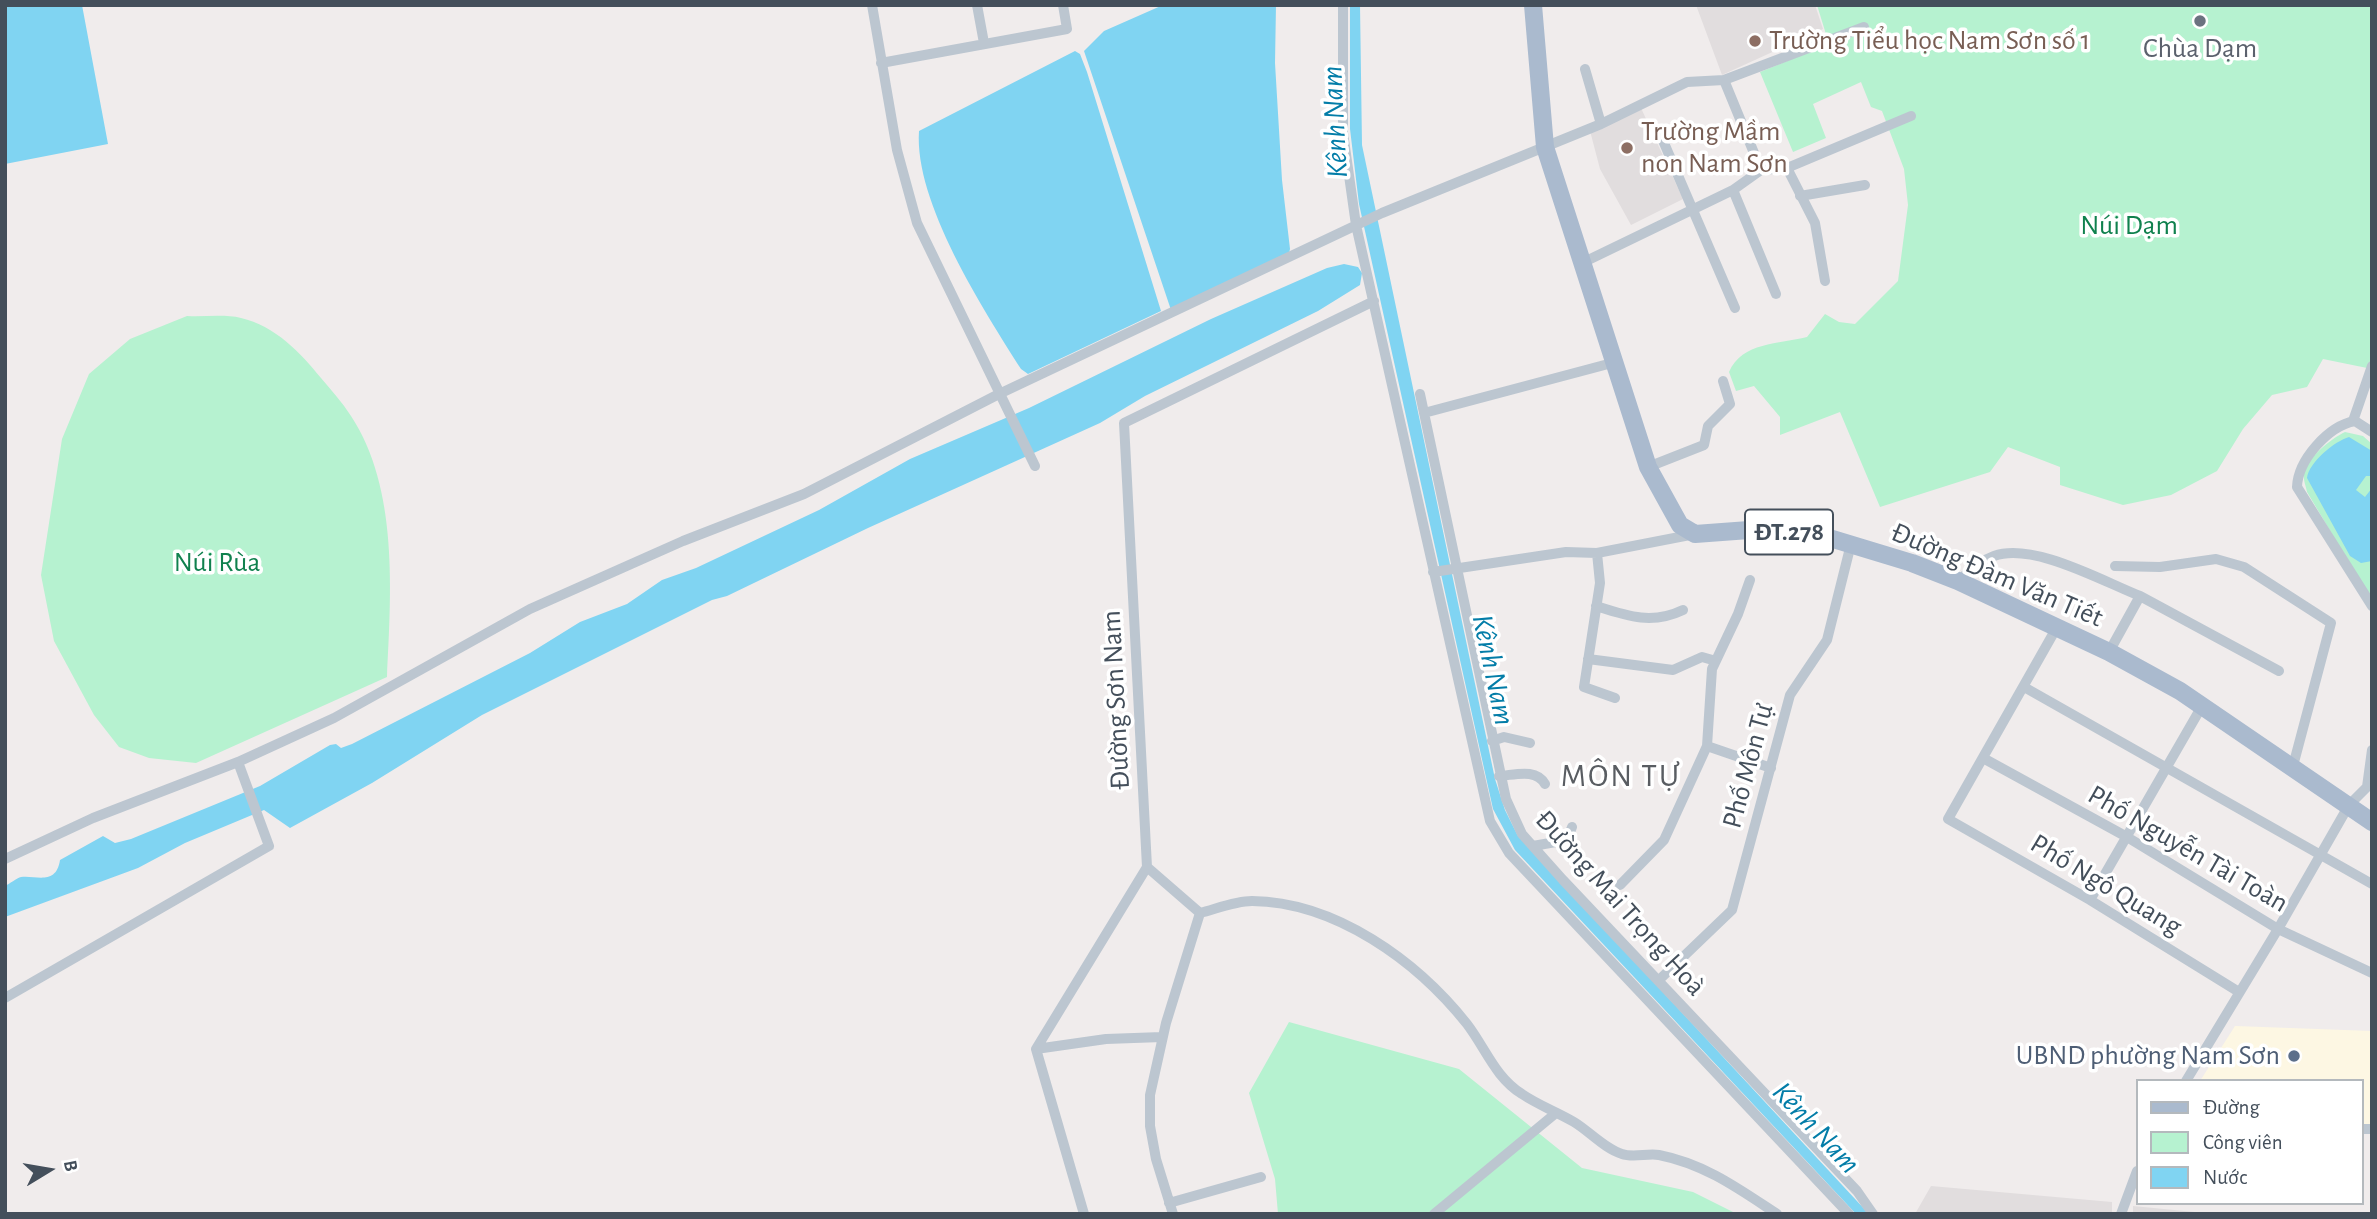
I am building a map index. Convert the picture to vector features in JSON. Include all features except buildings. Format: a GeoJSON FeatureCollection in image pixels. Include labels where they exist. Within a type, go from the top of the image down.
{"type":"FeatureCollection","features":[{"type":"Feature","properties":{"kind":"main road"},"geometry":{"type":"LineString","coordinates":[[1534,5],[1545,147],[1612,363],[1648,467],[1680,525],[1695,534]]}},
{"type":"Feature","properties":{"kind":"main road","name":"Đường Đàm Văn Tiết"},"geometry":{"type":"LineString","coordinates":[[1695,534],[1749,530],[1823,536],[1958,581],[2109,652],[2202,706],[2372,822]]}},
{"type":"Feature","properties":{"kind":"street"},"geometry":{"type":"LineString","coordinates":[[872,5],[897,150],[917,223],[1035,466]]}},
{"type":"Feature","properties":{"kind":"street"},"geometry":{"type":"LineString","coordinates":[[977,5],[984,43]]}},
{"type":"Feature","properties":{"kind":"street"},"geometry":{"type":"LineString","coordinates":[[881,63],[1067,29],[1063,5]]}},
{"type":"Feature","properties":{"kind":"street"},"geometry":{"type":"LineString","coordinates":[[1343,5],[1343,133],[1356,225],[1481,791],[1498,838],[1849,1214]]}},
{"type":"Feature","properties":{"kind":"street"},"geometry":{"type":"LineString","coordinates":[[5,859],[93,818],[238,762],[334,719],[530,609],[671,546],[804,494],[1381,213],[1601,124],[1686,82],[1724,80],[1864,27]]}},
{"type":"Feature","properties":{"kind":"street"},"geometry":{"type":"LineString","coordinates":[[1585,69],[1601,124]]}},
{"type":"Feature","properties":{"kind":"street"},"geometry":{"type":"LineString","coordinates":[[1724,80],[1760,170]]}},
{"type":"Feature","properties":{"kind":"street"},"geometry":{"type":"LineString","coordinates":[[1582,262],[1733,190],[1760,170],[1787,169],[1911,116]]}},
{"type":"Feature","properties":{"kind":"street"},"geometry":{"type":"LineString","coordinates":[[1658,129],[1735,308]]}},
{"type":"Feature","properties":{"kind":"street"},"geometry":{"type":"LineString","coordinates":[[1787,169],[1815,223],[1825,281]]}},
{"type":"Feature","properties":{"kind":"street"},"geometry":{"type":"LineString","coordinates":[[1800,197],[1865,185]]}},
{"type":"Feature","properties":{"kind":"street"},"geometry":{"type":"LineString","coordinates":[[1733,190],[1776,295]]}},
{"type":"Feature","properties":{"kind":"street","name":"Đường Sơn Nam"},"geometry":{"type":"LineString","coordinates":[[1147,867],[1124,424],[1374,301]]}},
{"type":"Feature","properties":{"kind":"street"},"geometry":{"type":"LineString","coordinates":[[1424,413],[1612,363]]}},
{"type":"Feature","properties":{"kind":"street"},"geometry":{"type":"LineString","coordinates":[[2353,421],[2372,366]]}},
{"type":"Feature","properties":{"kind":"street"},"geometry":{"type":"LineString","coordinates":[[1648,467],[1704,445],[1708,426],[1730,404],[1723,381]]}},
{"type":"Feature","properties":{"kind":"street","name":"Đường Mai Trọng Hoà"},"geometry":{"type":"LineString","coordinates":[[1420,394],[1454,567],[1509,811],[1533,846],[1857,1191],[1874,1214]]}},
{"type":"Feature","properties":{"kind":"street"},"geometry":{"type":"LineString","coordinates":[[2372,432],[2363,424],[2353,421],[2338,428],[2305,459],[2298,473],[2297,487],[2372,606]]}},
{"type":"Feature","properties":{"kind":"street"},"geometry":{"type":"LineString","coordinates":[[1433,572],[1566,552],[1597,553],[1695,534]]}},
{"type":"Feature","properties":{"kind":"street","name":"Phố Môn Tự"},"geometry":{"type":"LineString","coordinates":[[1659,980],[1732,911],[1790,695],[1827,640],[1851,544]]}},
{"type":"Feature","properties":{"kind":"street"},"geometry":{"type":"LineString","coordinates":[[1958,581],[1981,561],[1997,555],[2028,552],[2140,596],[2279,671]]}},
{"type":"Feature","properties":{"kind":"street"},"geometry":{"type":"LineString","coordinates":[[1597,553],[1600,583],[1584,687],[1615,698]]}},
{"type":"Feature","properties":{"kind":"street"},"geometry":{"type":"LineString","coordinates":[[2115,566],[2160,567],[2216,559],[2244,566],[2330,623],[2293,766]]}},
{"type":"Feature","properties":{"kind":"street"},"geometry":{"type":"LineString","coordinates":[[1620,885],[1664,839],[1707,746],[1712,669],[1750,579]]}},
{"type":"Feature","properties":{"kind":"street"},"geometry":{"type":"LineString","coordinates":[[2109,652],[2140,596]]}},
{"type":"Feature","properties":{"kind":"street"},"geometry":{"type":"LineString","coordinates":[[1596,606],[1649,620],[1666,618],[1683,610]]}},
{"type":"Feature","properties":{"kind":"street"},"geometry":{"type":"LineString","coordinates":[[1983,758],[2057,627]]}},
{"type":"Feature","properties":{"kind":"street"},"geometry":{"type":"LineString","coordinates":[[1588,659],[1673,670],[1702,657],[1716,661]]}},
{"type":"Feature","properties":{"kind":"street"},"geometry":{"type":"LineString","coordinates":[[2024,687],[2372,884]]}},
{"type":"Feature","properties":{"kind":"street"},"geometry":{"type":"LineString","coordinates":[[2091,900],[2202,706]]}},
{"type":"Feature","properties":{"kind":"street"},"geometry":{"type":"LineString","coordinates":[[1492,741],[1504,737],[1530,743]]}},
{"type":"Feature","properties":{"kind":"street"},"geometry":{"type":"LineString","coordinates":[[1707,746],[1771,768]]}},
{"type":"Feature","properties":{"kind":"street"},"geometry":{"type":"LineString","coordinates":[[2187,1079],[2278,929],[2348,805],[2370,791],[2372,750]]}},
{"type":"Feature","properties":{"kind":"street","name":"Phố Ngô Quang"},"geometry":{"type":"LineString","coordinates":[[1983,758],[1948,819],[2091,900],[2239,992]]}},
{"type":"Feature","properties":{"kind":"street","name":"Phố Nguyễn Tài Toàn"},"geometry":{"type":"LineString","coordinates":[[1983,758],[2127,837],[2278,929],[2372,973]]}},
{"type":"Feature","properties":{"kind":"street"},"geometry":{"type":"LineString","coordinates":[[5,998],[269,846],[238,762]]}},
{"type":"Feature","properties":{"kind":"street"},"geometry":{"type":"LineString","coordinates":[[1499,776],[1534,774],[1541,776],[1545,784]]}},
{"type":"Feature","properties":{"kind":"street"},"geometry":{"type":"LineString","coordinates":[[1533,846],[1567,840],[1572,827]]}},
{"type":"Feature","properties":{"kind":"street"},"geometry":{"type":"LineString","coordinates":[[1084,1214],[1036,1049],[1147,867],[1200,913]]}},
{"type":"Feature","properties":{"kind":"street"},"geometry":{"type":"LineString","coordinates":[[1200,913],[1249,901],[1316,912],[1347,925],[1402,960],[1464,1021],[1503,1079],[1523,1095],[1623,1154],[1656,1154],[1690,1163],[1721,1177],[1777,1214]]}},
{"type":"Feature","properties":{"kind":"street"},"geometry":{"type":"LineString","coordinates":[[1200,913],[1162,1037],[1150,1095],[1150,1126],[1171,1208],[1261,1177]]}},
{"type":"Feature","properties":{"kind":"street"},"geometry":{"type":"LineString","coordinates":[[1036,1049],[1106,1040],[1162,1037]]}},
{"type":"Feature","properties":{"kind":"street"},"geometry":{"type":"LineString","coordinates":[[1434,1214],[1556,1113]]}},
{"type":"Feature","properties":{"kind":"street"},"geometry":{"type":"LineString","coordinates":[[2121,1214],[2136,1174]]}},
{"type":"Feature","properties":{"kind":"shaded area","name":"Trường Tiểu học Nam Sơn số 1"},"geometry":{"type":"Polygon","coordinates":[[[1696,5],[1815,5],[1823,29],[1722,75],[1696,5]]]}},
{"type":"Feature","properties":{"kind":"shaded area","name":"Trường Mầm non Nam Sơn"},"geometry":{"type":"Polygon","coordinates":[[[1641,108],[1683,199],[1631,225],[1600,169],[1589,127],[1641,108]]]}},
{"type":"Feature","properties":{"kind":"shaded area","name":"UBND phường Nam Sơn"},"geometry":{"type":"Polygon","coordinates":[[[2235,1026],[2372,1031],[2372,1124],[2363,1124],[2363,1079],[2201,1079],[2235,1026]]]}},
{"type":"Feature","properties":{"kind":"shaded area"},"geometry":{"type":"Polygon","coordinates":[[[1931,1186],[2112,1202],[2112,1214],[1915,1214],[1931,1186]]]}},
{"type":"Feature","properties":{"kind":"shaded area"},"geometry":{"type":"Polygon","coordinates":[[[2133,1206],[2215,1214],[2133,1214],[2133,1206]]]}},
{"type":"Feature","properties":{"kind":"green space","name":"Núi Dạm"},"geometry":{"type":"Polygon","coordinates":[[[1817,5],[2372,5],[2372,369],[2323,359],[2307,387],[2272,395],[2243,429],[2217,471],[2171,495],[2123,505],[2060,485],[2060,467],[2008,447],[1990,472],[1880,507],[1840,412],[1780,435],[1780,417],[1754,386],[1736,391],[1729,372],[1735,362],[1752,350],[1807,337],[1825,314],[1839,322],[1855,324],[1898,281],[1908,205],[1904,169],[1882,111],[1871,107],[1861,82],[1813,104],[1826,138],[1793,152],[1760,72],[1829,44],[1817,5]]]}},
{"type":"Feature","properties":{"kind":"green space","name":"Núi Rùa"},"geometry":{"type":"Polygon","coordinates":[[[187,316],[235,317],[265,327],[295,350],[340,401],[366,445],[377,476],[385,509],[390,577],[387,677],[196,763],[149,758],[119,747],[94,715],[54,641],[41,575],[62,439],[89,374],[130,339],[187,316]]]}},
{"type":"Feature","properties":{"kind":"green space"},"geometry":{"type":"Polygon","coordinates":[[[2345,432],[2363,436],[2372,444],[2372,601],[2307,492],[2304,481],[2306,468],[2314,456],[2345,432]]]}},
{"type":"Feature","properties":{"kind":"green space"},"geometry":{"type":"Polygon","coordinates":[[[1289,1022],[1459,1069],[1582,1168],[1693,1192],[1737,1214],[1278,1214],[1275,1179],[1249,1093],[1289,1022]]]}},
{"type":"Feature","properties":{"kind":"water"},"geometry":{"type":"Polygon","coordinates":[[[5,5],[82,5],[108,144],[5,164],[5,5]]]}},
{"type":"Feature","properties":{"kind":"water"},"geometry":{"type":"Polygon","coordinates":[[[1163,5],[1276,5],[1275,63],[1282,180],[1290,249],[1289,253],[1171,310],[1084,51],[1104,31],[1163,5]]]}},
{"type":"Feature","properties":{"kind":"water","name":"Kênh Nam"},"geometry":{"type":"Polygon","coordinates":[[[1350,5],[1360,5],[1362,145],[1495,779],[1505,810],[1518,836],[1869,1214],[1856,1214],[1515,850],[1493,809],[1359,204],[1350,129],[1350,5]]]}},
{"type":"Feature","properties":{"kind":"water"},"geometry":{"type":"Polygon","coordinates":[[[1075,51],[1080,54],[1087,72],[1161,311],[1028,374],[1021,369],[988,316],[939,222],[927,190],[920,159],[919,131],[1075,51]]]}},
{"type":"Feature","properties":{"kind":"water"},"geometry":{"type":"Polygon","coordinates":[[[1344,264],[1358,267],[1362,273],[1360,285],[1318,311],[1145,396],[1100,423],[868,528],[727,596],[712,600],[482,715],[372,783],[290,828],[264,810],[185,843],[138,868],[5,917],[5,886],[21,877],[50,876],[58,868],[60,860],[103,836],[115,843],[131,839],[260,786],[330,745],[336,744],[341,748],[352,744],[530,653],[580,622],[627,604],[662,580],[696,568],[819,510],[910,459],[1029,408],[1211,319],[1327,268],[1344,264]]]}},
{"type":"Feature","properties":{"kind":"water"},"geometry":{"type":"Polygon","coordinates":[[[2349,437],[2372,451],[2372,476],[2366,476],[2356,490],[2365,497],[2372,488],[2372,561],[2361,563],[2350,556],[2307,478],[2312,465],[2323,453],[2349,437]]]}},
{"type":"Feature","properties":{"kind":"place","name":"Chùa Dạm"},"geometry":{"type":"Point","coordinates":[2200,21]}},
{"type":"Feature","properties":{"kind":"place","name":"Trường Tiểu học Nam Sơn số 1"},"geometry":{"type":"Point","coordinates":[1755,41]}},
{"type":"Feature","properties":{"kind":"place","name":"Trường Mầm non Nam Sơn"},"geometry":{"type":"Point","coordinates":[1627,148]}},
{"type":"Feature","properties":{"kind":"place","name":"UBND phường Nam Sơn"},"geometry":{"type":"Point","coordinates":[2294,1056]}},
{"type":"Feature","properties":{"kind":"district","name":"MÔN TỰ"},"geometry":{"type":"Point","coordinates":[1621,776]}}]}
